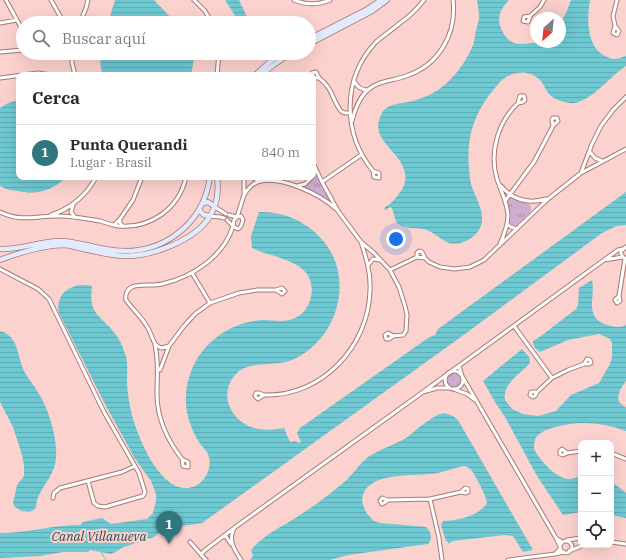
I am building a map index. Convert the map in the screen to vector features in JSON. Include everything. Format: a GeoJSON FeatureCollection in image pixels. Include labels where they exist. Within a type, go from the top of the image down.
{"type":"FeatureCollection","features":[{"type":"Feature","properties":{"kind":"street"},"geometry":{"type":"LineString","coordinates":[[6,0],[16,18]]}},
{"type":"Feature","properties":{"kind":"street"},"geometry":{"type":"LineString","coordinates":[[51,0],[60,16]]}},
{"type":"Feature","properties":{"kind":"street"},"geometry":{"type":"LineString","coordinates":[[82,16],[88,0]]}},
{"type":"Feature","properties":{"kind":"street"},"geometry":{"type":"LineString","coordinates":[[194,0],[207,16]]}},
{"type":"Feature","properties":{"kind":"street"},"geometry":{"type":"LineString","coordinates":[[294,0],[303,3],[315,4],[330,0]]}},
{"type":"Feature","properties":{"kind":"street"},"geometry":{"type":"LineString","coordinates":[[316,35],[366,10],[381,0]]}},
{"type":"Feature","properties":{"kind":"street"},"geometry":{"type":"LineString","coordinates":[[316,40],[372,11],[387,0]]}},
{"type":"Feature","properties":{"kind":"street"},"geometry":{"type":"LineString","coordinates":[[373,171],[361,155],[355,142],[350,113],[351,93],[354,80],[364,58],[375,44],[386,33],[407,18],[424,0]]}},
{"type":"Feature","properties":{"kind":"street"},"geometry":{"type":"LineString","coordinates":[[352,123],[356,106],[360,98],[368,90],[385,80],[404,77],[417,72],[435,58],[451,32],[453,0]]}},
{"type":"Feature","properties":{"kind":"street"},"geometry":{"type":"LineString","coordinates":[[534,12],[540,7],[544,0]]}},
{"type":"Feature","properties":{"kind":"street"},"geometry":{"type":"LineString","coordinates":[[615,26],[613,16],[617,0]]}},
{"type":"Feature","properties":{"kind":"street"},"geometry":{"type":"LineString","coordinates":[[0,23],[16,20]]}},
{"type":"Feature","properties":{"kind":"street"},"geometry":{"type":"LineString","coordinates":[[0,52],[16,51]]}},
{"type":"Feature","properties":{"kind":"street"},"geometry":{"type":"LineString","coordinates":[[72,60],[74,72]]}},
{"type":"Feature","properties":{"kind":"street"},"geometry":{"type":"LineString","coordinates":[[217,72],[218,60]]}},
{"type":"Feature","properties":{"kind":"street"},"geometry":{"type":"LineString","coordinates":[[258,72],[272,60]]}},
{"type":"Feature","properties":{"kind":"street"},"geometry":{"type":"LineString","coordinates":[[265,72],[281,60]]}},
{"type":"Feature","properties":{"kind":"street"},"geometry":{"type":"LineString","coordinates":[[316,72],[330,90],[342,112],[346,114],[350,113]]}},
{"type":"Feature","properties":{"kind":"street"},"geometry":{"type":"LineString","coordinates":[[0,78],[16,76]]}},
{"type":"Feature","properties":{"kind":"street"},"geometry":{"type":"LineString","coordinates":[[354,80],[355,84],[360,89],[368,90]]}},
{"type":"Feature","properties":{"kind":"street"},"geometry":{"type":"LineString","coordinates":[[581,173],[592,144],[601,126],[613,110],[626,97]]}},
{"type":"Feature","properties":{"kind":"street"},"geometry":{"type":"LineString","coordinates":[[500,246],[507,224],[508,215],[494,162],[496,141],[503,122],[518,103]]}},
{"type":"Feature","properties":{"kind":"street"},"geometry":{"type":"LineString","coordinates":[[505,201],[534,162],[553,126]]}},
{"type":"Feature","properties":{"kind":"street"},"geometry":{"type":"LineString","coordinates":[[417,257],[417,252],[421,252],[429,262],[440,267],[455,269],[477,264],[500,246],[517,229],[533,206],[548,199],[581,173],[626,150]]}},
{"type":"Feature","properties":{"kind":"street"},"geometry":{"type":"LineString","coordinates":[[590,152],[595,158],[602,161]]}},
{"type":"Feature","properties":{"kind":"street"},"geometry":{"type":"LineString","coordinates":[[322,182],[361,155]]}},
{"type":"Feature","properties":{"kind":"street"},"geometry":{"type":"LineString","coordinates":[[316,171],[338,211],[361,242],[390,270],[402,295],[407,315],[407,325],[401,336],[393,336]]}},
{"type":"Feature","properties":{"kind":"street"},"geometry":{"type":"LineString","coordinates":[[0,212],[30,219],[46,216],[66,209],[72,205],[85,194],[94,180]]}},
{"type":"Feature","properties":{"kind":"street"},"geometry":{"type":"LineString","coordinates":[[114,225],[120,219],[135,195],[141,180]]}},
{"type":"Feature","properties":{"kind":"street"},"geometry":{"type":"LineString","coordinates":[[46,216],[75,217],[123,226],[146,223],[164,213],[178,198],[185,180]]}},
{"type":"Feature","properties":{"kind":"street"},"geometry":{"type":"LineString","coordinates":[[0,249],[16,249],[52,241],[62,241],[111,250],[128,251],[142,250],[158,245],[175,236],[187,226],[203,202],[209,180]]}},
{"type":"Feature","properties":{"kind":"street"},"geometry":{"type":"LineString","coordinates":[[0,260],[58,245],[66,245],[125,256],[146,254],[164,248],[183,239],[203,225],[215,207],[218,191],[217,180]]}},
{"type":"Feature","properties":{"kind":"street"},"geometry":{"type":"LineString","coordinates":[[229,237],[244,195],[244,180]]}},
{"type":"Feature","properties":{"kind":"street"},"geometry":{"type":"LineString","coordinates":[[296,186],[305,184],[309,180]]}},
{"type":"Feature","properties":{"kind":"street"},"geometry":{"type":"LineString","coordinates":[[244,195],[250,187],[260,181],[283,183],[296,186],[315,194],[338,211]]}},
{"type":"Feature","properties":{"kind":"street"},"geometry":{"type":"LineString","coordinates":[[499,183],[509,194],[533,206]]}},
{"type":"Feature","properties":{"kind":"street"},"geometry":{"type":"LineString","coordinates":[[533,206],[548,199]]}},
{"type":"Feature","properties":{"kind":"street"},"geometry":{"type":"LineString","coordinates":[[203,202],[208,202],[227,215],[241,216],[243,218]]}},
{"type":"Feature","properties":{"kind":"street"},"geometry":{"type":"LineString","coordinates":[[72,205],[71,212],[75,217]]}},
{"type":"Feature","properties":{"kind":"street"},"geometry":{"type":"LineString","coordinates":[[182,459],[171,442],[160,418],[157,394],[158,359],[154,343],[143,320],[126,300],[126,294],[127,291],[133,286],[162,284],[192,273],[213,257],[229,237],[240,228],[243,223],[241,206]]}},
{"type":"Feature","properties":{"kind":"street"},"geometry":{"type":"LineString","coordinates":[[66,209],[64,213],[67,216]]}},
{"type":"Feature","properties":{"kind":"street"},"geometry":{"type":"LineString","coordinates":[[199,210],[204,215],[220,216],[236,228],[240,228]]}},
{"type":"Feature","properties":{"kind":"street"},"geometry":{"type":"LineString","coordinates":[[220,216],[222,212]]}},
{"type":"Feature","properties":{"kind":"street"},"geometry":{"type":"LineString","coordinates":[[120,219],[120,223],[123,226]]}},
{"type":"Feature","properties":{"kind":"street"},"geometry":{"type":"LineString","coordinates":[[507,224],[517,229]]}},
{"type":"Feature","properties":{"kind":"street"},"geometry":{"type":"LineString","coordinates":[[264,396],[293,392],[314,383],[333,370],[350,351],[361,333],[368,311],[370,289],[368,266],[361,242]]}},
{"type":"Feature","properties":{"kind":"street"},"geometry":{"type":"LineString","coordinates":[[624,248],[620,253],[625,258]]}},
{"type":"Feature","properties":{"kind":"street"},"geometry":{"type":"LineString","coordinates":[[202,555],[204,550],[234,528],[604,260],[618,250],[624,248]]}},
{"type":"Feature","properties":{"kind":"street"},"geometry":{"type":"LineString","coordinates":[[390,270],[417,257],[425,258]]}},
{"type":"Feature","properties":{"kind":"street"},"geometry":{"type":"LineString","coordinates":[[368,266],[373,259],[377,258],[381,260]]}},
{"type":"Feature","properties":{"kind":"street"},"geometry":{"type":"LineString","coordinates":[[604,260],[625,258]]}},
{"type":"Feature","properties":{"kind":"street"},"geometry":{"type":"LineString","coordinates":[[618,296],[625,258]]}},
{"type":"Feature","properties":{"kind":"street"},"geometry":{"type":"LineString","coordinates":[[0,269],[38,289],[49,299],[104,412],[139,472],[145,492],[143,496],[101,507],[94,503],[88,481]]}},
{"type":"Feature","properties":{"kind":"street"},"geometry":{"type":"LineString","coordinates":[[192,273],[210,304]]}},
{"type":"Feature","properties":{"kind":"street"},"geometry":{"type":"LineString","coordinates":[[158,376],[169,346],[179,331],[189,320],[210,304],[239,293],[257,290],[276,290]]}},
{"type":"Feature","properties":{"kind":"street"},"geometry":{"type":"LineString","coordinates":[[514,326],[552,378]]}},
{"type":"Feature","properties":{"kind":"street"},"geometry":{"type":"LineString","coordinates":[[154,343],[161,348],[169,346]]}},
{"type":"Feature","properties":{"kind":"street"},"geometry":{"type":"LineString","coordinates":[[537,392],[552,378],[584,364]]}},
{"type":"Feature","properties":{"kind":"street"},"geometry":{"type":"LineString","coordinates":[[455,389],[460,387],[463,383],[459,366]]}},
{"type":"Feature","properties":{"kind":"street"},"geometry":{"type":"LineString","coordinates":[[450,388],[446,384],[447,375],[455,372],[462,376],[564,552]]}},
{"type":"Feature","properties":{"kind":"street"},"geometry":{"type":"LineString","coordinates":[[423,392],[437,388],[455,389],[467,394],[479,405]]}},
{"type":"Feature","properties":{"kind":"street"},"geometry":{"type":"LineString","coordinates":[[567,453],[578,451]]}},
{"type":"Feature","properties":{"kind":"street"},"geometry":{"type":"LineString","coordinates":[[614,454],[626,460]]}},
{"type":"Feature","properties":{"kind":"street"},"geometry":{"type":"LineString","coordinates":[[53,498],[58,489],[122,472],[135,466]]}},
{"type":"Feature","properties":{"kind":"street"},"geometry":{"type":"LineString","coordinates":[[388,500],[430,499],[461,492]]}},
{"type":"Feature","properties":{"kind":"street"},"geometry":{"type":"LineString","coordinates":[[430,499],[439,538],[442,560]]}},
{"type":"Feature","properties":{"kind":"street"},"geometry":{"type":"LineString","coordinates":[[233,547],[231,540],[234,528]]}},
{"type":"Feature","properties":{"kind":"street"},"geometry":{"type":"LineString","coordinates":[[225,535],[241,560]]}},
{"type":"Feature","properties":{"kind":"street"},"geometry":{"type":"LineString","coordinates":[[556,538],[569,542],[571,544],[569,551]]}},
{"type":"Feature","properties":{"kind":"street"},"geometry":{"type":"LineString","coordinates":[[555,554],[564,541],[578,539]]}},
{"type":"Feature","properties":{"kind":"street"},"geometry":{"type":"LineString","coordinates":[[190,542],[206,560]]}},
{"type":"Feature","properties":{"kind":"street"},"geometry":{"type":"LineString","coordinates":[[614,542],[626,544]]}},
{"type":"Feature","properties":{"kind":"street"},"geometry":{"type":"LineString","coordinates":[[508,560],[555,554],[578,547]]}},
{"type":"Feature","properties":{"kind":"green space"},"geometry":{"type":"Polygon","coordinates":[[[316,174],[330,202],[305,187],[311,180],[316,180],[316,174]]]}},
{"type":"Feature","properties":{"kind":"green space"},"geometry":{"type":"Polygon","coordinates":[[[510,197],[529,204],[531,207],[531,211],[516,226],[510,222],[507,201],[510,197]]]}},
{"type":"Feature","properties":{"kind":"green space"},"geometry":{"type":"Polygon","coordinates":[[[451,373],[457,373],[461,377],[461,383],[457,387],[451,387],[447,383],[447,377],[451,373]]]}},
{"type":"Feature","properties":{"kind":"water"},"geometry":{"type":"Polygon","coordinates":[[[115,0],[154,0],[169,16],[110,16],[115,0]]]}},
{"type":"Feature","properties":{"kind":"water"},"geometry":{"type":"Polygon","coordinates":[[[225,0],[239,0],[247,16],[235,16],[225,0]]]}},
{"type":"Feature","properties":{"kind":"water"},"geometry":{"type":"Polygon","coordinates":[[[477,0],[509,0],[504,6],[499,19],[500,26],[507,38],[515,43],[530,43],[530,48],[566,48],[566,13],[571,0],[590,0],[588,23],[594,46],[605,56],[613,59],[626,56],[626,66],[589,97],[575,103],[565,102],[552,97],[548,93],[543,83],[536,76],[531,74],[521,72],[516,73],[506,77],[500,82],[477,114],[473,124],[469,145],[468,156],[470,179],[481,210],[481,225],[479,230],[471,238],[454,244],[447,242],[427,230],[409,228],[400,225],[396,222],[392,208],[390,207],[384,210],[397,197],[403,188],[405,182],[405,172],[396,155],[384,141],[378,125],[383,111],[387,108],[431,94],[451,79],[462,66],[474,43],[479,19],[477,0]]]}},
{"type":"Feature","properties":{"kind":"water"},"geometry":{"type":"Polygon","coordinates":[[[100,60],[194,60],[192,72],[102,72],[100,60]]]}},
{"type":"Feature","properties":{"kind":"water"},"geometry":{"type":"Polygon","coordinates":[[[16,101],[16,180],[63,180],[50,189],[38,192],[25,192],[9,190],[0,186],[0,108],[8,103],[16,101]]]}},
{"type":"Feature","properties":{"kind":"water","name":"Canal Villanueva"},"geometry":{"type":"Polygon","coordinates":[[[626,192],[626,225],[617,226],[602,233],[465,334],[202,523],[179,526],[174,521],[154,537],[121,548],[111,554],[90,550],[88,552],[63,552],[40,556],[0,558],[0,533],[80,525],[83,522],[102,518],[111,524],[147,519],[153,513],[156,494],[151,481],[134,457],[105,404],[59,313],[59,301],[63,294],[69,289],[80,285],[92,286],[91,296],[94,310],[118,337],[126,357],[129,403],[137,432],[152,462],[162,475],[173,484],[185,488],[197,485],[204,479],[207,475],[210,461],[207,452],[198,441],[194,433],[186,408],[188,381],[197,359],[212,341],[231,328],[252,321],[283,321],[298,317],[309,304],[311,297],[311,285],[308,276],[302,269],[293,263],[252,248],[251,236],[259,212],[278,213],[295,219],[311,229],[325,243],[334,258],[339,275],[339,292],[336,309],[330,325],[320,339],[307,351],[292,360],[249,366],[243,369],[231,380],[228,388],[227,396],[232,411],[243,423],[263,430],[284,428],[291,442],[295,441],[299,443],[301,442],[297,433],[300,428],[428,338],[435,335],[438,329],[626,192]]]}},
{"type":"Feature","properties":{"kind":"water"},"geometry":{"type":"Polygon","coordinates":[[[592,280],[592,306],[595,317],[610,326],[619,327],[626,325],[626,381],[620,390],[618,397],[619,402],[626,408],[626,431],[598,424],[580,423],[562,425],[542,432],[538,435],[534,442],[534,449],[544,463],[559,476],[569,479],[578,477],[578,512],[563,515],[537,476],[505,417],[483,381],[522,349],[529,357],[530,363],[509,384],[506,389],[505,400],[512,409],[523,414],[538,416],[556,411],[571,395],[599,383],[610,364],[612,357],[612,343],[610,339],[599,334],[568,340],[540,352],[535,348],[533,343],[533,341],[576,309],[578,305],[579,288],[592,280]]]}},
{"type":"Feature","properties":{"kind":"water"},"geometry":{"type":"Polygon","coordinates":[[[0,331],[11,337],[14,342],[24,371],[46,408],[56,443],[56,459],[53,470],[39,495],[35,509],[30,512],[22,511],[15,507],[13,503],[17,485],[24,476],[24,465],[13,427],[0,402],[0,331]]]}},
{"type":"Feature","properties":{"kind":"water"},"geometry":{"type":"Polygon","coordinates":[[[444,413],[453,416],[458,420],[533,550],[523,552],[513,536],[505,535],[453,541],[449,543],[446,541],[441,525],[443,521],[467,517],[479,511],[487,503],[479,482],[470,469],[464,466],[423,475],[403,475],[383,479],[374,482],[367,488],[362,497],[364,508],[376,522],[426,527],[431,535],[430,542],[428,544],[348,555],[330,560],[250,560],[253,556],[251,550],[257,544],[269,534],[328,495],[346,480],[368,457],[406,438],[439,414],[444,413]]]}},
{"type":"Feature","properties":{"kind":"water"},"geometry":{"type":"Polygon","coordinates":[[[614,483],[626,493],[626,518],[614,516],[614,483]]]}},
{"type":"Feature","properties":{"kind":"waterway"},"geometry":{"type":"LineString","coordinates":[[101,552],[106,560]]}},
{"type":"Feature","properties":{"kind":"place","name":"Punta Querandi"},"geometry":{"type":"Point","coordinates":[169,544]}}]}
